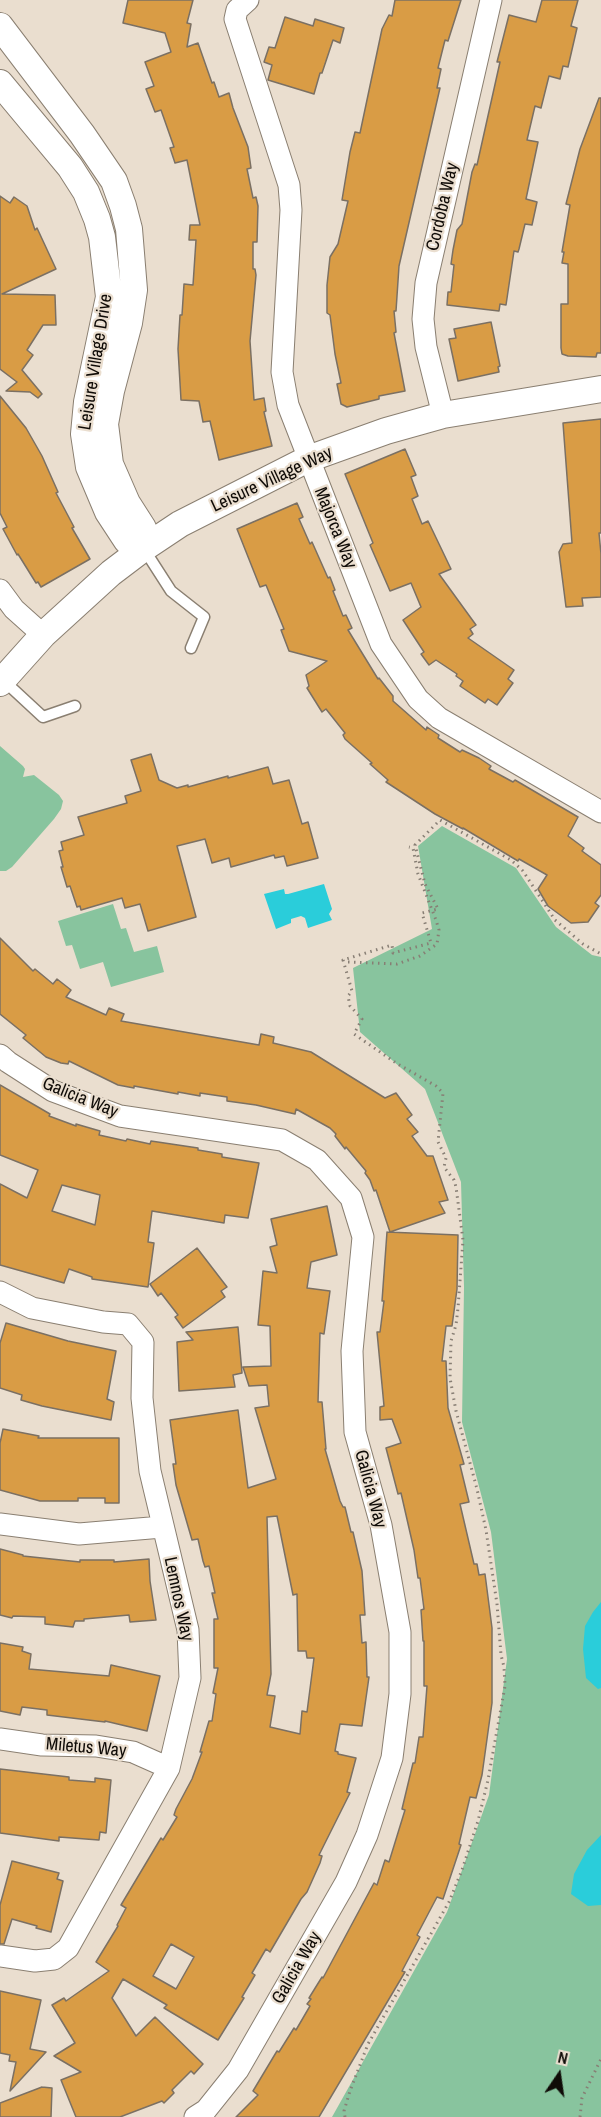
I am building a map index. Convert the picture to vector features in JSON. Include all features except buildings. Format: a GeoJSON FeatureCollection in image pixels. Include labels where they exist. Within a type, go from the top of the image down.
{"type":"FeatureCollection","features":[{"type":"Feature","properties":{"kind":"street","name":"Majorca Way"},"geometry":{"type":"LineString","coordinates":[[248,0],[237,10],[235,19],[289,185],[291,210],[282,372],[288,405],[381,644],[418,699],[439,718],[601,812]]}},
{"type":"Feature","properties":{"kind":"street","name":"Cordoba Way"},"geometry":{"type":"LineString","coordinates":[[443,415],[426,347],[423,319],[426,283],[491,0]]}},
{"type":"Feature","properties":{"kind":"street","name":"Leisure Village Drive"},"geometry":{"type":"LineString","coordinates":[[0,26],[82,134],[114,181],[129,229],[134,290],[121,300],[87,402],[84,434],[89,467],[108,512],[127,541],[144,548]]}},
{"type":"Feature","properties":{"kind":"street","name":"Leisure Village Drive"},"geometry":{"type":"LineString","coordinates":[[0,83],[59,152],[86,192],[93,206],[121,300]]}},
{"type":"Feature","properties":{"kind":"street","name":"Leisure Village Way"},"geometry":{"type":"LineString","coordinates":[[1,681],[43,636],[111,573],[144,548],[180,524],[308,459],[386,431],[443,415],[601,389]]}},
{"type":"Feature","properties":{"kind":"street"},"geometry":{"type":"LineString","coordinates":[[0,590],[14,609],[43,636]]}},
{"type":"Feature","properties":{"kind":"street","name":"Galicia Way"},"geometry":{"type":"LineString","coordinates":[[0,1055],[53,1091],[120,1116],[282,1140],[317,1160],[351,1198],[363,1237],[352,1352],[354,1432],[381,1525],[400,1632],[400,1694],[392,1758],[367,1835],[346,1882],[238,2070],[206,2110],[195,2117]]}},
{"type":"Feature","properties":{"kind":"street","name":"Lemnos Way"},"geometry":{"type":"LineString","coordinates":[[0,1292],[32,1308],[104,1322],[128,1324],[143,1342],[143,1408],[150,1471],[188,1630],[190,1678],[169,1768],[68,1948],[54,1959],[35,1961],[0,1956]]}},
{"type":"Feature","properties":{"kind":"street"},"geometry":{"type":"LineString","coordinates":[[0,1524],[79,1534],[162,1527]]}},
{"type":"Feature","properties":{"kind":"street","name":"Miletus Way"},"geometry":{"type":"LineString","coordinates":[[0,1739],[42,1745],[96,1746],[133,1752],[169,1768]]}},
{"type":"Feature","properties":{"kind":"lane"},"geometry":{"type":"LineString","coordinates":[[144,548],[171,591],[204,617],[191,648]]}},
{"type":"Feature","properties":{"kind":"lane"},"geometry":{"type":"LineString","coordinates":[[1,681],[43,717],[75,706]]}},
{"type":"Feature","properties":{"kind":"path"},"geometry":{"type":"LineString","coordinates":[[345,2117],[344,2111],[350,2091],[368,2044],[449,1902],[462,1870],[494,1753],[505,1686],[497,1604],[486,1530],[450,1378],[451,1341],[456,1325],[463,1240],[454,1180],[444,1167],[446,1158],[438,1142],[443,1093],[436,1086],[390,1060],[354,1034],[362,1019],[350,1006],[348,996],[352,991],[343,960],[392,945],[393,953],[431,943],[422,913],[438,909],[424,885],[415,844],[440,820],[510,860],[523,871],[555,920],[583,944],[601,954]]}},
{"type":"Feature","properties":{"kind":"path"},"geometry":{"type":"LineString","coordinates":[[348,962],[397,964],[420,956],[437,944],[439,930],[418,874],[413,848],[409,847]]}},
{"type":"Feature","properties":{"kind":"path"},"geometry":{"type":"LineString","coordinates":[[580,2117],[582,2098],[601,2059]]}},
{"type":"Feature","properties":{"kind":"green space"},"geometry":{"type":"Polygon","coordinates":[[[0,746],[23,766],[25,769],[23,777],[34,775],[63,801],[54,819],[6,871],[0,871],[0,746]]]}},
{"type":"Feature","properties":{"kind":"green space"},"geometry":{"type":"Polygon","coordinates":[[[442,826],[516,868],[556,927],[592,955],[601,957],[601,2117],[332,2117],[447,1912],[489,1795],[507,1659],[491,1532],[462,1422],[464,1287],[461,1182],[425,1089],[360,1032],[353,968],[432,929],[418,846],[442,826]]]}},
{"type":"Feature","properties":{"kind":"green space"},"geometry":{"type":"Polygon","coordinates":[[[113,904],[121,929],[126,928],[134,952],[157,946],[164,972],[111,987],[103,962],[80,969],[72,945],[66,946],[58,921],[113,904]]]}},
{"type":"Feature","properties":{"kind":"water"},"geometry":{"type":"Polygon","coordinates":[[[324,884],[332,909],[329,914],[332,920],[308,928],[305,918],[301,916],[291,919],[291,923],[276,929],[264,894],[284,889],[285,894],[288,894],[324,884]]]}},
{"type":"Feature","properties":{"kind":"water"},"geometry":{"type":"Polygon","coordinates":[[[601,1602],[601,1688],[598,1689],[586,1678],[583,1649],[585,1626],[601,1602]]]}},
{"type":"Feature","properties":{"kind":"water"},"geometry":{"type":"Polygon","coordinates":[[[601,1835],[601,1905],[588,1906],[571,1894],[574,1874],[587,1850],[601,1835]]]}}]}
